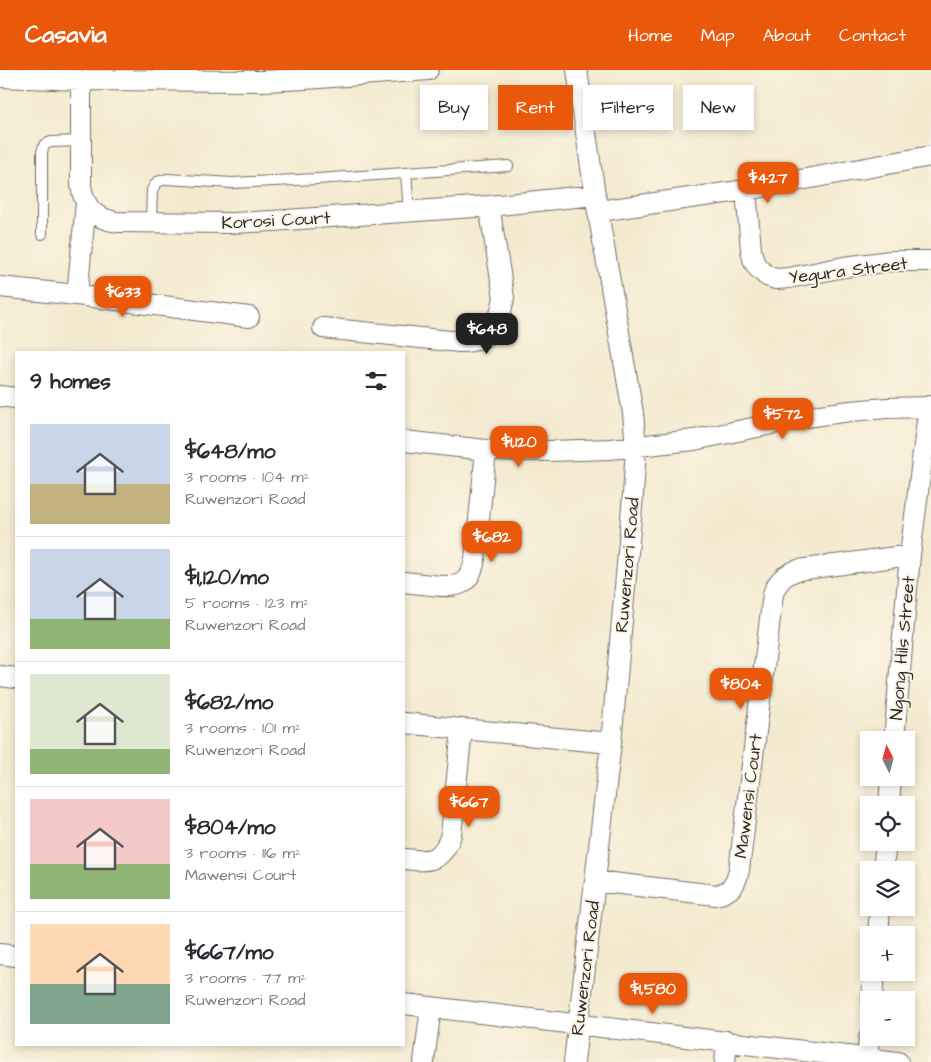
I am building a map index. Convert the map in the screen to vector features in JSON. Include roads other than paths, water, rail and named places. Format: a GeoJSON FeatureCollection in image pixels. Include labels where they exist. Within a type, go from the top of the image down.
{"type":"FeatureCollection","features":[{"type":"Feature","properties":{"kind":"street"},"geometry":{"type":"LineString","coordinates":[[0,77],[81,80],[263,81],[428,70]]}},
{"type":"Feature","properties":{"kind":"street","name":"Ruwenzori Road"},"geometry":{"type":"LineString","coordinates":[[574,1062],[610,742],[636,446],[633,413],[597,203],[577,70]]}},
{"type":"Feature","properties":{"kind":"street"},"geometry":{"type":"LineString","coordinates":[[76,295],[86,203],[81,186],[81,80]]}},
{"type":"Feature","properties":{"kind":"street","name":"Korosi Court"},"geometry":{"type":"LineString","coordinates":[[86,203],[90,210],[98,216],[117,222],[232,223],[489,206],[597,203],[746,190],[931,156]]}},
{"type":"Feature","properties":{"kind":"street","name":"Yegura Street"},"geometry":{"type":"LineString","coordinates":[[746,190],[751,250],[754,262],[767,276],[776,279],[789,278],[844,267],[891,261],[931,261]]}},
{"type":"Feature","properties":{"kind":"street"},"geometry":{"type":"LineString","coordinates":[[323,328],[460,342],[472,342],[490,332],[497,325],[504,298],[489,206]]}},
{"type":"Feature","properties":{"kind":"street"},"geometry":{"type":"LineString","coordinates":[[0,287],[249,317]]}},
{"type":"Feature","properties":{"kind":"street"},"geometry":{"type":"LineString","coordinates":[[0,396],[15,398]]}},
{"type":"Feature","properties":{"kind":"street"},"geometry":{"type":"LineString","coordinates":[[405,440],[486,450],[594,450],[694,440],[850,410],[930,407]]}},
{"type":"Feature","properties":{"kind":"street","name":"Ngong Hils Street"},"geometry":{"type":"LineString","coordinates":[[895,731],[910,555],[930,407]]}},
{"type":"Feature","properties":{"kind":"street"},"geometry":{"type":"LineString","coordinates":[[405,582],[452,587],[462,583],[470,576],[475,559],[486,450]]}},
{"type":"Feature","properties":{"kind":"street","name":"Mawensi Court"},"geometry":{"type":"LineString","coordinates":[[595,881],[716,895],[730,889],[736,881],[739,870],[774,588],[788,574],[798,570],[910,555]]}},
{"type":"Feature","properties":{"kind":"street"},"geometry":{"type":"LineString","coordinates":[[0,676],[15,678]]}},
{"type":"Feature","properties":{"kind":"street"},"geometry":{"type":"LineString","coordinates":[[405,723],[610,742]]}},
{"type":"Feature","properties":{"kind":"street"},"geometry":{"type":"LineString","coordinates":[[405,859],[431,860],[442,853],[448,843],[451,835],[462,729]]}},
{"type":"Feature","properties":{"kind":"street"},"geometry":{"type":"LineString","coordinates":[[0,954],[15,956]]}},
{"type":"Feature","properties":{"kind":"street"},"geometry":{"type":"LineString","coordinates":[[405,1004],[898,1062]]}},
{"type":"Feature","properties":{"kind":"street"},"geometry":{"type":"LineString","coordinates":[[424,1062],[432,1007]]}},
{"type":"Feature","properties":{"kind":"street"},"geometry":{"type":"LineString","coordinates":[[725,1062],[727,1041]]}},
{"type":"Feature","properties":{"kind":"street"},"geometry":{"type":"LineString","coordinates":[[867,1059],[868,1046]]}},
{"type":"Feature","properties":{"kind":"lane"},"geometry":{"type":"LineString","coordinates":[[42,234],[42,152],[44,145],[51,142],[81,142]]}},
{"type":"Feature","properties":{"kind":"lane"},"geometry":{"type":"LineString","coordinates":[[151,222],[152,190],[157,182],[167,180],[232,183],[508,166]]}},
{"type":"Feature","properties":{"kind":"lane"},"geometry":{"type":"LineString","coordinates":[[406,173],[409,211]]}}]}
